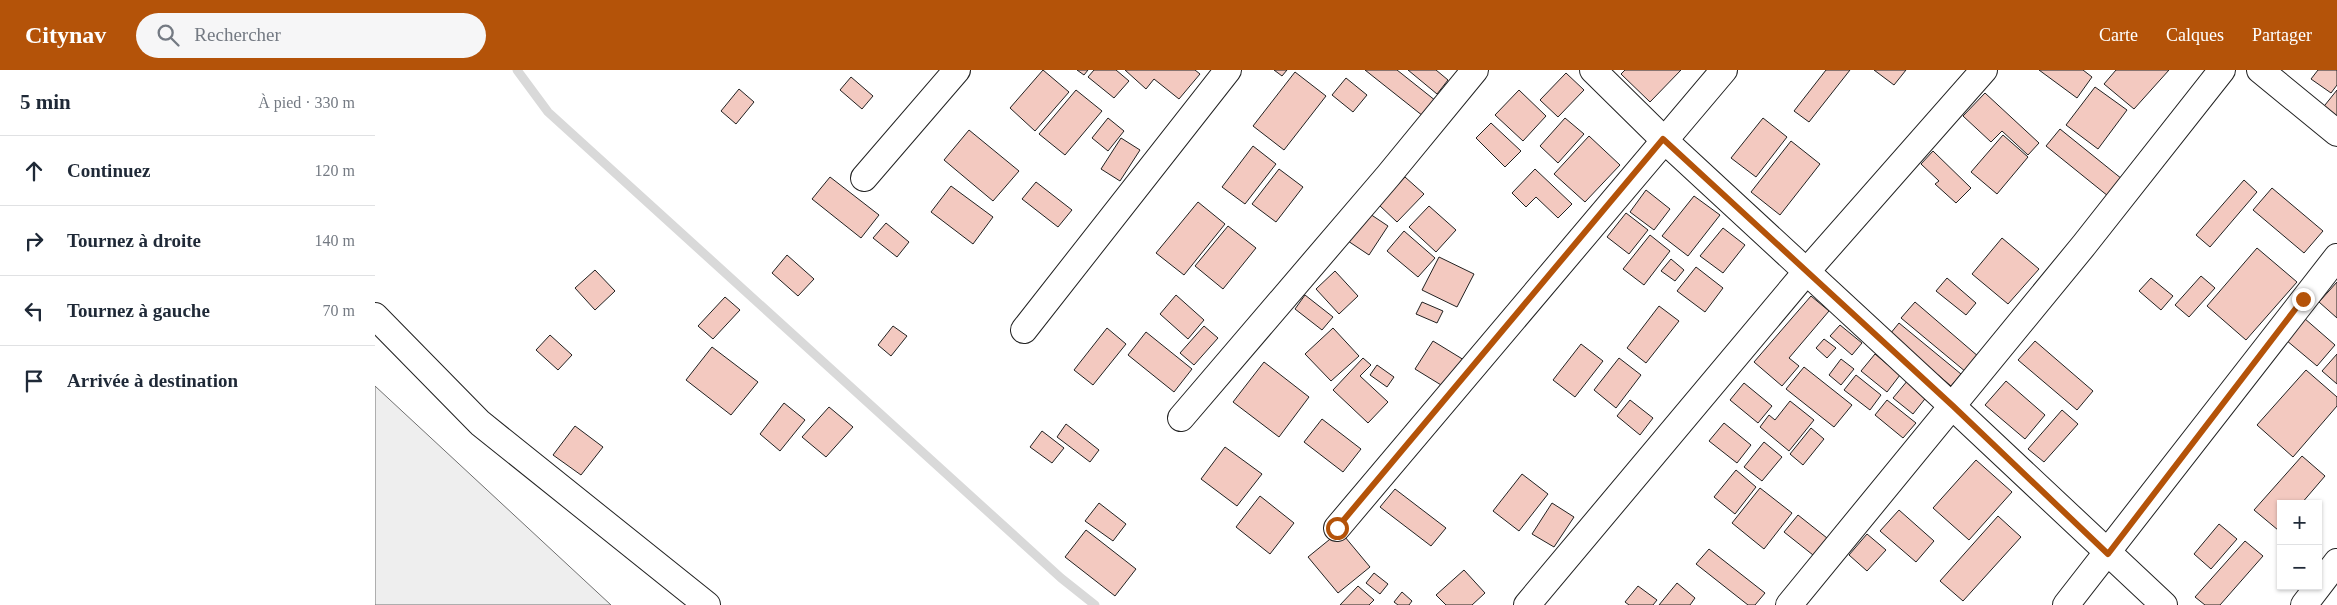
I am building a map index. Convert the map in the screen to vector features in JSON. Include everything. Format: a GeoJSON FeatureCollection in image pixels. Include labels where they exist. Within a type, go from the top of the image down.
{"type":"FeatureCollection","features":[{"type":"Feature","properties":{"kind":"street"},"geometry":{"type":"LineString","coordinates":[[864,178],[957,70]]}},
{"type":"Feature","properties":{"kind":"street"},"geometry":{"type":"LineString","coordinates":[[1024,330],[1228,70]]}},
{"type":"Feature","properties":{"kind":"street"},"geometry":{"type":"LineString","coordinates":[[1181,418],[1388,176],[1475,70]]}},
{"type":"Feature","properties":{"kind":"street"},"geometry":{"type":"LineString","coordinates":[[1593,70],[1663,139],[1953,406],[2163,605]]}},
{"type":"Feature","properties":{"kind":"street"},"geometry":{"type":"LineString","coordinates":[[1337,528],[1663,139],[1724,70]]}},
{"type":"Feature","properties":{"kind":"street"},"geometry":{"type":"LineString","coordinates":[[1527,605],[1807,271],[1985,70]]}},
{"type":"Feature","properties":{"kind":"street"},"geometry":{"type":"LineString","coordinates":[[1789,605],[2085,244],[2222,70]]}},
{"type":"Feature","properties":{"kind":"street"},"geometry":{"type":"LineString","coordinates":[[2261,70],[2337,133]]}},
{"type":"Feature","properties":{"kind":"street"},"geometry":{"type":"LineString","coordinates":[[2066,605],[2108,554],[2337,257]]}},
{"type":"Feature","properties":{"kind":"street"},"geometry":{"type":"LineString","coordinates":[[375,316],[481,423],[707,605]]}},
{"type":"Feature","properties":{"kind":"street"},"geometry":{"type":"LineString","coordinates":[[2303,605],[2337,562]]}},
{"type":"Feature","properties":{"kind":"shaded area"},"geometry":{"type":"Polygon","coordinates":[[[375,386],[611,605],[375,605],[375,386]]]}},
{"type":"Feature","properties":{"kind":"building"},"geometry":{"type":"Polygon","coordinates":[[[1043,70],[1069,92],[1035,131],[1010,108],[1043,70]]]}},
{"type":"Feature","properties":{"kind":"building"},"geometry":{"type":"Polygon","coordinates":[[[1077,70],[1088,70],[1084,75],[1077,70]]]}},
{"type":"Feature","properties":{"kind":"building"},"geometry":{"type":"Polygon","coordinates":[[[1094,70],[1116,70],[1129,81],[1114,98],[1088,77],[1094,70]]]}},
{"type":"Feature","properties":{"kind":"building"},"geometry":{"type":"Polygon","coordinates":[[[1125,70],[1195,70],[1200,74],[1179,99],[1154,79],[1146,89],[1125,70]]]}},
{"type":"Feature","properties":{"kind":"building"},"geometry":{"type":"Polygon","coordinates":[[[1274,70],[1287,70],[1282,76],[1274,70]]]}},
{"type":"Feature","properties":{"kind":"building"},"geometry":{"type":"Polygon","coordinates":[[[1365,70],[1397,70],[1436,101],[1423,116],[1365,70]]]}},
{"type":"Feature","properties":{"kind":"building"},"geometry":{"type":"Polygon","coordinates":[[[1408,70],[1436,70],[1448,80],[1437,94],[1408,70]]]}},
{"type":"Feature","properties":{"kind":"building"},"geometry":{"type":"Polygon","coordinates":[[[1625,70],[1681,70],[1650,102],[1621,74],[1625,70]]]}},
{"type":"Feature","properties":{"kind":"building"},"geometry":{"type":"Polygon","coordinates":[[[1826,70],[1850,70],[1809,122],[1794,111],[1826,70]]]}},
{"type":"Feature","properties":{"kind":"building"},"geometry":{"type":"Polygon","coordinates":[[[1874,70],[1906,70],[1894,85],[1874,70]]]}},
{"type":"Feature","properties":{"kind":"building"},"geometry":{"type":"Polygon","coordinates":[[[2039,70],[2083,70],[2092,77],[2077,98],[2039,70]]]}},
{"type":"Feature","properties":{"kind":"building"},"geometry":{"type":"Polygon","coordinates":[[[2116,70],[2169,70],[2134,109],[2104,84],[2116,70]]]}},
{"type":"Feature","properties":{"kind":"building"},"geometry":{"type":"Polygon","coordinates":[[[2318,70],[2337,70],[2337,85],[2331,93],[2311,79],[2318,70]]]}},
{"type":"Feature","properties":{"kind":"building"},"geometry":{"type":"Polygon","coordinates":[[[1295,72],[1326,96],[1284,150],[1253,126],[1295,72]]]}},
{"type":"Feature","properties":{"kind":"building"},"geometry":{"type":"Polygon","coordinates":[[[1566,73],[1584,90],[1558,117],[1540,100],[1566,73]]]}},
{"type":"Feature","properties":{"kind":"building"},"geometry":{"type":"Polygon","coordinates":[[[851,77],[873,96],[862,109],[840,90],[851,77]]]}},
{"type":"Feature","properties":{"kind":"building"},"geometry":{"type":"Polygon","coordinates":[[[1346,78],[1367,95],[1353,112],[1332,95],[1346,78]]]}},
{"type":"Feature","properties":{"kind":"building"},"geometry":{"type":"Polygon","coordinates":[[[2095,87],[2127,110],[2098,149],[2066,125],[2095,87]]]}},
{"type":"Feature","properties":{"kind":"building"},"geometry":{"type":"Polygon","coordinates":[[[739,89],[754,102],[736,124],[721,111],[739,89]]]}},
{"type":"Feature","properties":{"kind":"building"},"geometry":{"type":"Polygon","coordinates":[[[1076,90],[1102,111],[1065,155],[1039,134],[1076,90]]]}},
{"type":"Feature","properties":{"kind":"building"},"geometry":{"type":"Polygon","coordinates":[[[1519,90],[1546,116],[1523,141],[1495,115],[1519,90]]]}},
{"type":"Feature","properties":{"kind":"building"},"geometry":{"type":"Polygon","coordinates":[[[2337,90],[2337,122],[2321,110],[2337,90]]]}},
{"type":"Feature","properties":{"kind":"building"},"geometry":{"type":"Polygon","coordinates":[[[1985,93],[2039,143],[2028,155],[2002,131],[1991,142],[1963,116],[1985,93]]]}},
{"type":"Feature","properties":{"kind":"building"},"geometry":{"type":"Polygon","coordinates":[[[1108,118],[1124,131],[1108,151],[1092,138],[1108,118]]]}},
{"type":"Feature","properties":{"kind":"building"},"geometry":{"type":"Polygon","coordinates":[[[1565,118],[1584,134],[1558,163],[1540,146],[1565,118]]]}},
{"type":"Feature","properties":{"kind":"building"},"geometry":{"type":"Polygon","coordinates":[[[1763,118],[1787,137],[1756,177],[1731,158],[1763,118]]]}},
{"type":"Feature","properties":{"kind":"building"},"geometry":{"type":"Polygon","coordinates":[[[1491,123],[1521,151],[1505,167],[1476,138],[1491,123]]]}},
{"type":"Feature","properties":{"kind":"building"},"geometry":{"type":"Polygon","coordinates":[[[2060,129],[2122,179],[2108,196],[2046,146],[2060,129]]]}},
{"type":"Feature","properties":{"kind":"building"},"geometry":{"type":"Polygon","coordinates":[[[969,130],[1019,171],[993,201],[944,160],[969,130]]]}},
{"type":"Feature","properties":{"kind":"building"},"geometry":{"type":"Polygon","coordinates":[[[2003,135],[2028,157],[1997,194],[1971,172],[2003,135]]]}},
{"type":"Feature","properties":{"kind":"building"},"geometry":{"type":"Polygon","coordinates":[[[1589,136],[1620,165],[1585,202],[1554,174],[1589,136]]]}},
{"type":"Feature","properties":{"kind":"building"},"geometry":{"type":"Polygon","coordinates":[[[1121,138],[1140,150],[1120,181],[1101,169],[1121,138]]]}},
{"type":"Feature","properties":{"kind":"building"},"geometry":{"type":"Polygon","coordinates":[[[1791,141],[1820,164],[1780,215],[1751,192],[1791,141]]]}},
{"type":"Feature","properties":{"kind":"building"},"geometry":{"type":"Polygon","coordinates":[[[1253,146],[1276,164],[1245,204],[1222,187],[1253,146]]]}},
{"type":"Feature","properties":{"kind":"building"},"geometry":{"type":"Polygon","coordinates":[[[1933,151],[1971,188],[1956,203],[1935,184],[1939,181],[1921,164],[1933,151]]]}},
{"type":"Feature","properties":{"kind":"building"},"geometry":{"type":"Polygon","coordinates":[[[1279,169],[1303,187],[1276,222],[1252,204],[1279,169]]]}},
{"type":"Feature","properties":{"kind":"building"},"geometry":{"type":"Polygon","coordinates":[[[1535,169],[1572,204],[1558,218],[1536,197],[1526,207],[1512,193],[1535,169]]]}},
{"type":"Feature","properties":{"kind":"building"},"geometry":{"type":"Polygon","coordinates":[[[830,177],[879,215],[861,238],[812,199],[830,177]]]}},
{"type":"Feature","properties":{"kind":"building"},"geometry":{"type":"Polygon","coordinates":[[[1405,177],[1424,194],[1397,222],[1379,205],[1405,177]]]}},
{"type":"Feature","properties":{"kind":"building"},"geometry":{"type":"Polygon","coordinates":[[[2244,180],[2257,192],[2210,247],[2196,235],[2244,180]]]}},
{"type":"Feature","properties":{"kind":"building"},"geometry":{"type":"Polygon","coordinates":[[[1036,182],[1072,210],[1058,227],[1022,199],[1036,182]]]}},
{"type":"Feature","properties":{"kind":"building"},"geometry":{"type":"Polygon","coordinates":[[[951,186],[993,217],[973,244],[931,212],[951,186]]]}},
{"type":"Feature","properties":{"kind":"building"},"geometry":{"type":"Polygon","coordinates":[[[2272,188],[2323,231],[2304,253],[2253,210],[2272,188]]]}},
{"type":"Feature","properties":{"kind":"building"},"geometry":{"type":"Polygon","coordinates":[[[1646,190],[1670,209],[1654,230],[1630,212],[1646,190]]]}},
{"type":"Feature","properties":{"kind":"building"},"geometry":{"type":"Polygon","coordinates":[[[1694,196],[1720,215],[1688,256],[1662,236],[1694,196]]]}},
{"type":"Feature","properties":{"kind":"building"},"geometry":{"type":"Polygon","coordinates":[[[1198,202],[1225,224],[1184,275],[1156,253],[1198,202]]]}},
{"type":"Feature","properties":{"kind":"building"},"geometry":{"type":"Polygon","coordinates":[[[1429,206],[1456,230],[1436,252],[1409,227],[1429,206]]]}},
{"type":"Feature","properties":{"kind":"building"},"geometry":{"type":"Polygon","coordinates":[[[1367,212],[1388,226],[1369,255],[1348,241],[1367,212]]]}},
{"type":"Feature","properties":{"kind":"building"},"geometry":{"type":"Polygon","coordinates":[[[1626,213],[1648,230],[1629,254],[1607,237],[1626,213]]]}},
{"type":"Feature","properties":{"kind":"building"},"geometry":{"type":"Polygon","coordinates":[[[886,223],[909,242],[897,257],[873,238],[886,223]]]}},
{"type":"Feature","properties":{"kind":"building"},"geometry":{"type":"Polygon","coordinates":[[[1228,226],[1256,248],[1223,289],[1195,266],[1228,226]]]}},
{"type":"Feature","properties":{"kind":"building"},"geometry":{"type":"Polygon","coordinates":[[[1723,228],[1745,245],[1723,273],[1700,256],[1723,228]]]}},
{"type":"Feature","properties":{"kind":"building"},"geometry":{"type":"Polygon","coordinates":[[[1404,231],[1435,258],[1418,277],[1387,251],[1404,231]]]}},
{"type":"Feature","properties":{"kind":"building"},"geometry":{"type":"Polygon","coordinates":[[[1650,235],[1670,251],[1644,285],[1623,269],[1650,235]]]}},
{"type":"Feature","properties":{"kind":"building"},"geometry":{"type":"Polygon","coordinates":[[[2002,238],[2039,269],[2008,304],[1972,274],[2002,238]]]}},
{"type":"Feature","properties":{"kind":"building"},"geometry":{"type":"Polygon","coordinates":[[[2257,248],[2297,282],[2246,340],[2207,306],[2257,248]]]}},
{"type":"Feature","properties":{"kind":"building"},"geometry":{"type":"Polygon","coordinates":[[[787,255],[814,279],[798,296],[772,273],[787,255]]]}},
{"type":"Feature","properties":{"kind":"building"},"geometry":{"type":"Polygon","coordinates":[[[1439,257],[1474,274],[1457,307],[1422,290],[1439,257]]]}},
{"type":"Feature","properties":{"kind":"building"},"geometry":{"type":"Polygon","coordinates":[[[1671,259],[1684,270],[1675,281],[1661,271],[1671,259]]]}},
{"type":"Feature","properties":{"kind":"building"},"geometry":{"type":"Polygon","coordinates":[[[1696,267],[1723,288],[1705,312],[1677,291],[1696,267]]]}},
{"type":"Feature","properties":{"kind":"building"},"geometry":{"type":"Polygon","coordinates":[[[595,270],[615,291],[595,310],[575,288],[595,270]]]}},
{"type":"Feature","properties":{"kind":"building"},"geometry":{"type":"Polygon","coordinates":[[[1335,271],[1358,296],[1339,314],[1316,289],[1335,271]]]}},
{"type":"Feature","properties":{"kind":"building"},"geometry":{"type":"Polygon","coordinates":[[[2201,276],[2215,288],[2189,317],[2175,305],[2201,276]]]}},
{"type":"Feature","properties":{"kind":"building"},"geometry":{"type":"Polygon","coordinates":[[[1947,278],[1976,303],[1966,315],[1936,291],[1947,278]]]}},
{"type":"Feature","properties":{"kind":"building"},"geometry":{"type":"Polygon","coordinates":[[[2151,278],[2173,296],[2161,310],[2139,291],[2151,278]]]}},
{"type":"Feature","properties":{"kind":"building"},"geometry":{"type":"Polygon","coordinates":[[[2337,282],[2337,318],[2319,302],[2337,282]]]}},
{"type":"Feature","properties":{"kind":"building"},"geometry":{"type":"Polygon","coordinates":[[[1176,295],[1204,320],[1188,339],[1160,314],[1176,295]]]}},
{"type":"Feature","properties":{"kind":"building"},"geometry":{"type":"Polygon","coordinates":[[[1305,295],[1333,317],[1322,330],[1295,309],[1305,295]]]}},
{"type":"Feature","properties":{"kind":"building"},"geometry":{"type":"Polygon","coordinates":[[[1811,296],[1829,311],[1789,358],[1799,366],[1782,386],[1754,362],[1811,296]]]}},
{"type":"Feature","properties":{"kind":"building"},"geometry":{"type":"Polygon","coordinates":[[[725,297],[740,310],[713,339],[698,326],[725,297]]]}},
{"type":"Feature","properties":{"kind":"building"},"geometry":{"type":"Polygon","coordinates":[[[1422,302],[1443,311],[1437,323],[1416,314],[1422,302]]]}},
{"type":"Feature","properties":{"kind":"building"},"geometry":{"type":"Polygon","coordinates":[[[1915,302],[1979,357],[1966,372],[1901,318],[1915,302]]]}},
{"type":"Feature","properties":{"kind":"building"},"geometry":{"type":"Polygon","coordinates":[[[1659,306],[1679,321],[1646,363],[1627,348],[1659,306]]]}},
{"type":"Feature","properties":{"kind":"building"},"geometry":{"type":"Polygon","coordinates":[[[2304,318],[2335,345],[2317,366],[2286,340],[2304,318]]]}},
{"type":"Feature","properties":{"kind":"building"},"geometry":{"type":"Polygon","coordinates":[[[1899,323],[1961,374],[1951,386],[1890,334],[1899,323]]]}},
{"type":"Feature","properties":{"kind":"building"},"geometry":{"type":"Polygon","coordinates":[[[1840,325],[1862,343],[1852,355],[1830,336],[1840,325]]]}},
{"type":"Feature","properties":{"kind":"building"},"geometry":{"type":"Polygon","coordinates":[[[893,326],[907,336],[891,356],[878,345],[893,326]]]}},
{"type":"Feature","properties":{"kind":"building"},"geometry":{"type":"Polygon","coordinates":[[[1204,326],[1218,338],[1194,365],[1180,353],[1204,326]]]}},
{"type":"Feature","properties":{"kind":"building"},"geometry":{"type":"Polygon","coordinates":[[[1107,328],[1126,344],[1093,385],[1074,370],[1107,328]]]}},
{"type":"Feature","properties":{"kind":"building"},"geometry":{"type":"Polygon","coordinates":[[[1333,328],[1359,356],[1331,381],[1305,354],[1333,328]]]}},
{"type":"Feature","properties":{"kind":"building"},"geometry":{"type":"Polygon","coordinates":[[[1146,332],[1192,369],[1174,392],[1128,355],[1146,332]]]}},
{"type":"Feature","properties":{"kind":"building"},"geometry":{"type":"Polygon","coordinates":[[[550,335],[572,355],[558,370],[536,350],[550,335]]]}},
{"type":"Feature","properties":{"kind":"building"},"geometry":{"type":"Polygon","coordinates":[[[1824,339],[1836,348],[1827,358],[1816,348],[1824,339]]]}},
{"type":"Feature","properties":{"kind":"building"},"geometry":{"type":"Polygon","coordinates":[[[1433,341],[1464,360],[1446,388],[1415,369],[1433,341]]]}},
{"type":"Feature","properties":{"kind":"building"},"geometry":{"type":"Polygon","coordinates":[[[2035,341],[2093,391],[2077,410],[2018,360],[2035,341]]]}},
{"type":"Feature","properties":{"kind":"building"},"geometry":{"type":"Polygon","coordinates":[[[1581,344],[1603,361],[1575,397],[1553,380],[1581,344]]]}},
{"type":"Feature","properties":{"kind":"building"},"geometry":{"type":"Polygon","coordinates":[[[712,347],[758,382],[731,415],[686,380],[712,347]]]}},
{"type":"Feature","properties":{"kind":"building"},"geometry":{"type":"Polygon","coordinates":[[[1875,354],[1900,375],[1887,392],[1861,371],[1875,354]]]}},
{"type":"Feature","properties":{"kind":"building"},"geometry":{"type":"Polygon","coordinates":[[[2337,354],[2337,384],[2322,371],[2337,354]]]}},
{"type":"Feature","properties":{"kind":"building"},"geometry":{"type":"Polygon","coordinates":[[[1363,358],[1371,365],[1360,376],[1388,402],[1368,423],[1333,390],[1363,358]]]}},
{"type":"Feature","properties":{"kind":"building"},"geometry":{"type":"Polygon","coordinates":[[[1619,358],[1641,375],[1616,408],[1594,390],[1619,358]]]}},
{"type":"Feature","properties":{"kind":"building"},"geometry":{"type":"Polygon","coordinates":[[[1841,359],[1854,369],[1841,385],[1829,375],[1841,359]]]}},
{"type":"Feature","properties":{"kind":"building"},"geometry":{"type":"Polygon","coordinates":[[[1264,362],[1309,397],[1279,437],[1233,402],[1264,362]]]}},
{"type":"Feature","properties":{"kind":"building"},"geometry":{"type":"Polygon","coordinates":[[[1377,365],[1394,377],[1387,387],[1370,375],[1377,365]]]}},
{"type":"Feature","properties":{"kind":"building"},"geometry":{"type":"Polygon","coordinates":[[[1804,367],[1852,405],[1834,427],[1786,389],[1804,367]]]}},
{"type":"Feature","properties":{"kind":"building"},"geometry":{"type":"Polygon","coordinates":[[[2306,370],[2337,397],[2337,406],[2293,457],[2257,425],[2306,370]]]}},
{"type":"Feature","properties":{"kind":"building"},"geometry":{"type":"Polygon","coordinates":[[[1856,375],[1881,395],[1870,410],[1844,390],[1856,375]]]}},
{"type":"Feature","properties":{"kind":"building"},"geometry":{"type":"Polygon","coordinates":[[[1908,380],[1928,395],[1913,414],[1893,398],[1908,380]]]}},
{"type":"Feature","properties":{"kind":"building"},"geometry":{"type":"Polygon","coordinates":[[[2006,381],[2045,415],[2025,439],[1985,405],[2006,381]]]}},
{"type":"Feature","properties":{"kind":"building"},"geometry":{"type":"Polygon","coordinates":[[[1744,383],[1772,406],[1758,423],[1730,400],[1744,383]]]}},
{"type":"Feature","properties":{"kind":"building"},"geometry":{"type":"Polygon","coordinates":[[[1630,400],[1653,418],[1640,435],[1617,416],[1630,400]]]}},
{"type":"Feature","properties":{"kind":"building"},"geometry":{"type":"Polygon","coordinates":[[[1887,400],[1916,423],[1903,438],[1875,415],[1887,400]]]}},
{"type":"Feature","properties":{"kind":"building"},"geometry":{"type":"Polygon","coordinates":[[[1790,401],[1814,420],[1789,451],[1760,427],[1769,415],[1775,420],[1790,401]]]}},
{"type":"Feature","properties":{"kind":"building"},"geometry":{"type":"Polygon","coordinates":[[[784,403],[805,420],[780,451],[760,434],[784,403]]]}},
{"type":"Feature","properties":{"kind":"building"},"geometry":{"type":"Polygon","coordinates":[[[829,407],[853,427],[826,457],[802,437],[829,407]]]}},
{"type":"Feature","properties":{"kind":"building"},"geometry":{"type":"Polygon","coordinates":[[[2062,410],[2078,424],[2044,462],[2028,449],[2062,410]]]}},
{"type":"Feature","properties":{"kind":"building"},"geometry":{"type":"Polygon","coordinates":[[[1322,419],[1361,449],[1343,472],[1304,442],[1322,419]]]}},
{"type":"Feature","properties":{"kind":"building"},"geometry":{"type":"Polygon","coordinates":[[[1724,423],[1751,445],[1737,463],[1709,441],[1724,423]]]}},
{"type":"Feature","properties":{"kind":"building"},"geometry":{"type":"Polygon","coordinates":[[[1066,424],[1099,450],[1090,462],[1057,437],[1066,424]]]}},
{"type":"Feature","properties":{"kind":"building"},"geometry":{"type":"Polygon","coordinates":[[[575,426],[603,447],[581,475],[553,455],[575,426]]]}},
{"type":"Feature","properties":{"kind":"building"},"geometry":{"type":"Polygon","coordinates":[[[1811,428],[1824,439],[1803,465],[1790,454],[1811,428]]]}},
{"type":"Feature","properties":{"kind":"building"},"geometry":{"type":"Polygon","coordinates":[[[1042,431],[1064,448],[1052,463],[1030,447],[1042,431]]]}},
{"type":"Feature","properties":{"kind":"building"},"geometry":{"type":"Polygon","coordinates":[[[1764,442],[1782,457],[1762,481],[1744,467],[1764,442]]]}},
{"type":"Feature","properties":{"kind":"building"},"geometry":{"type":"Polygon","coordinates":[[[1225,447],[1262,474],[1237,506],[1201,479],[1225,447]]]}},
{"type":"Feature","properties":{"kind":"building"},"geometry":{"type":"Polygon","coordinates":[[[2302,456],[2325,476],[2304,500],[2277,500],[2277,529],[2254,510],[2302,456]]]}},
{"type":"Feature","properties":{"kind":"building"},"geometry":{"type":"Polygon","coordinates":[[[1976,460],[2012,492],[1969,540],[1933,508],[1976,460]]]}},
{"type":"Feature","properties":{"kind":"building"},"geometry":{"type":"Polygon","coordinates":[[[1736,470],[1756,487],[1735,514],[1714,497],[1736,470]]]}},
{"type":"Feature","properties":{"kind":"building"},"geometry":{"type":"Polygon","coordinates":[[[1522,474],[1548,494],[1519,531],[1493,511],[1522,474]]]}},
{"type":"Feature","properties":{"kind":"building"},"geometry":{"type":"Polygon","coordinates":[[[1760,488],[1792,513],[1764,549],[1732,523],[1760,488]]]}},
{"type":"Feature","properties":{"kind":"building"},"geometry":{"type":"Polygon","coordinates":[[[1395,489],[1446,528],[1431,546],[1380,507],[1395,489]]]}},
{"type":"Feature","properties":{"kind":"building"},"geometry":{"type":"Polygon","coordinates":[[[1260,496],[1294,523],[1270,554],[1236,527],[1260,496]]]}},
{"type":"Feature","properties":{"kind":"building"},"geometry":{"type":"Polygon","coordinates":[[[1099,503],[1126,524],[1113,541],[1085,521],[1099,503]]]}},
{"type":"Feature","properties":{"kind":"building"},"geometry":{"type":"Polygon","coordinates":[[[1552,503],[1574,517],[1554,547],[1532,534],[1552,503]]]}},
{"type":"Feature","properties":{"kind":"building"},"geometry":{"type":"Polygon","coordinates":[[[1899,510],[1934,541],[1916,562],[1880,531],[1899,510]]]}},
{"type":"Feature","properties":{"kind":"building"},"geometry":{"type":"Polygon","coordinates":[[[1798,515],[1827,538],[1813,555],[1784,532],[1798,515]]]}},
{"type":"Feature","properties":{"kind":"building"},"geometry":{"type":"Polygon","coordinates":[[[1998,516],[2021,537],[1963,601],[1940,581],[1998,516]]]}},
{"type":"Feature","properties":{"kind":"building"},"geometry":{"type":"Polygon","coordinates":[[[2219,524],[2237,539],[2211,569],[2194,554],[2219,524]]]}},
{"type":"Feature","properties":{"kind":"building"},"geometry":{"type":"Polygon","coordinates":[[[1086,530],[1136,569],[1115,596],[1065,557],[1086,530]]]}},
{"type":"Feature","properties":{"kind":"building"},"geometry":{"type":"Polygon","coordinates":[[[1340,531],[1370,567],[1338,593],[1308,557],[1340,531]]]}},
{"type":"Feature","properties":{"kind":"building"},"geometry":{"type":"Polygon","coordinates":[[[1867,534],[1886,550],[1867,571],[1849,555],[1867,534]]]}},
{"type":"Feature","properties":{"kind":"building"},"geometry":{"type":"Polygon","coordinates":[[[2245,541],[2263,556],[2220,605],[2205,605],[2195,597],[2245,541]]]}},
{"type":"Feature","properties":{"kind":"building"},"geometry":{"type":"Polygon","coordinates":[[[1709,549],[1765,593],[1755,605],[1748,605],[1696,564],[1709,549]]]}},
{"type":"Feature","properties":{"kind":"building"},"geometry":{"type":"Polygon","coordinates":[[[1464,570],[1485,593],[1472,605],[1446,605],[1436,595],[1464,570]]]}},
{"type":"Feature","properties":{"kind":"building"},"geometry":{"type":"Polygon","coordinates":[[[1374,573],[1388,584],[1380,594],[1366,583],[1374,573]]]}},
{"type":"Feature","properties":{"kind":"building"},"geometry":{"type":"Polygon","coordinates":[[[1677,583],[1695,598],[1690,605],[1659,605],[1677,583]]]}},
{"type":"Feature","properties":{"kind":"building"},"geometry":{"type":"Polygon","coordinates":[[[1358,586],[1374,600],[1369,605],[1340,605],[1358,586]]]}},
{"type":"Feature","properties":{"kind":"building"},"geometry":{"type":"Polygon","coordinates":[[[1638,586],[1657,600],[1653,605],[1629,605],[1625,602],[1638,586]]]}},
{"type":"Feature","properties":{"kind":"building"},"geometry":{"type":"Polygon","coordinates":[[[1402,592],[1412,601],[1409,605],[1398,605],[1394,602],[1402,592]]]}},
{"type":"Feature","properties":{"kind":"waterway"},"geometry":{"type":"LineString","coordinates":[[517,70],[548,112],[1061,578],[1095,605]]}},
{"type":"Feature","properties":{"kind":"route"},"geometry":{"type":"LineString","coordinates":[[1337,528],[1663,139],[1953,406],[2108,554],[2303,299]]}}]}
